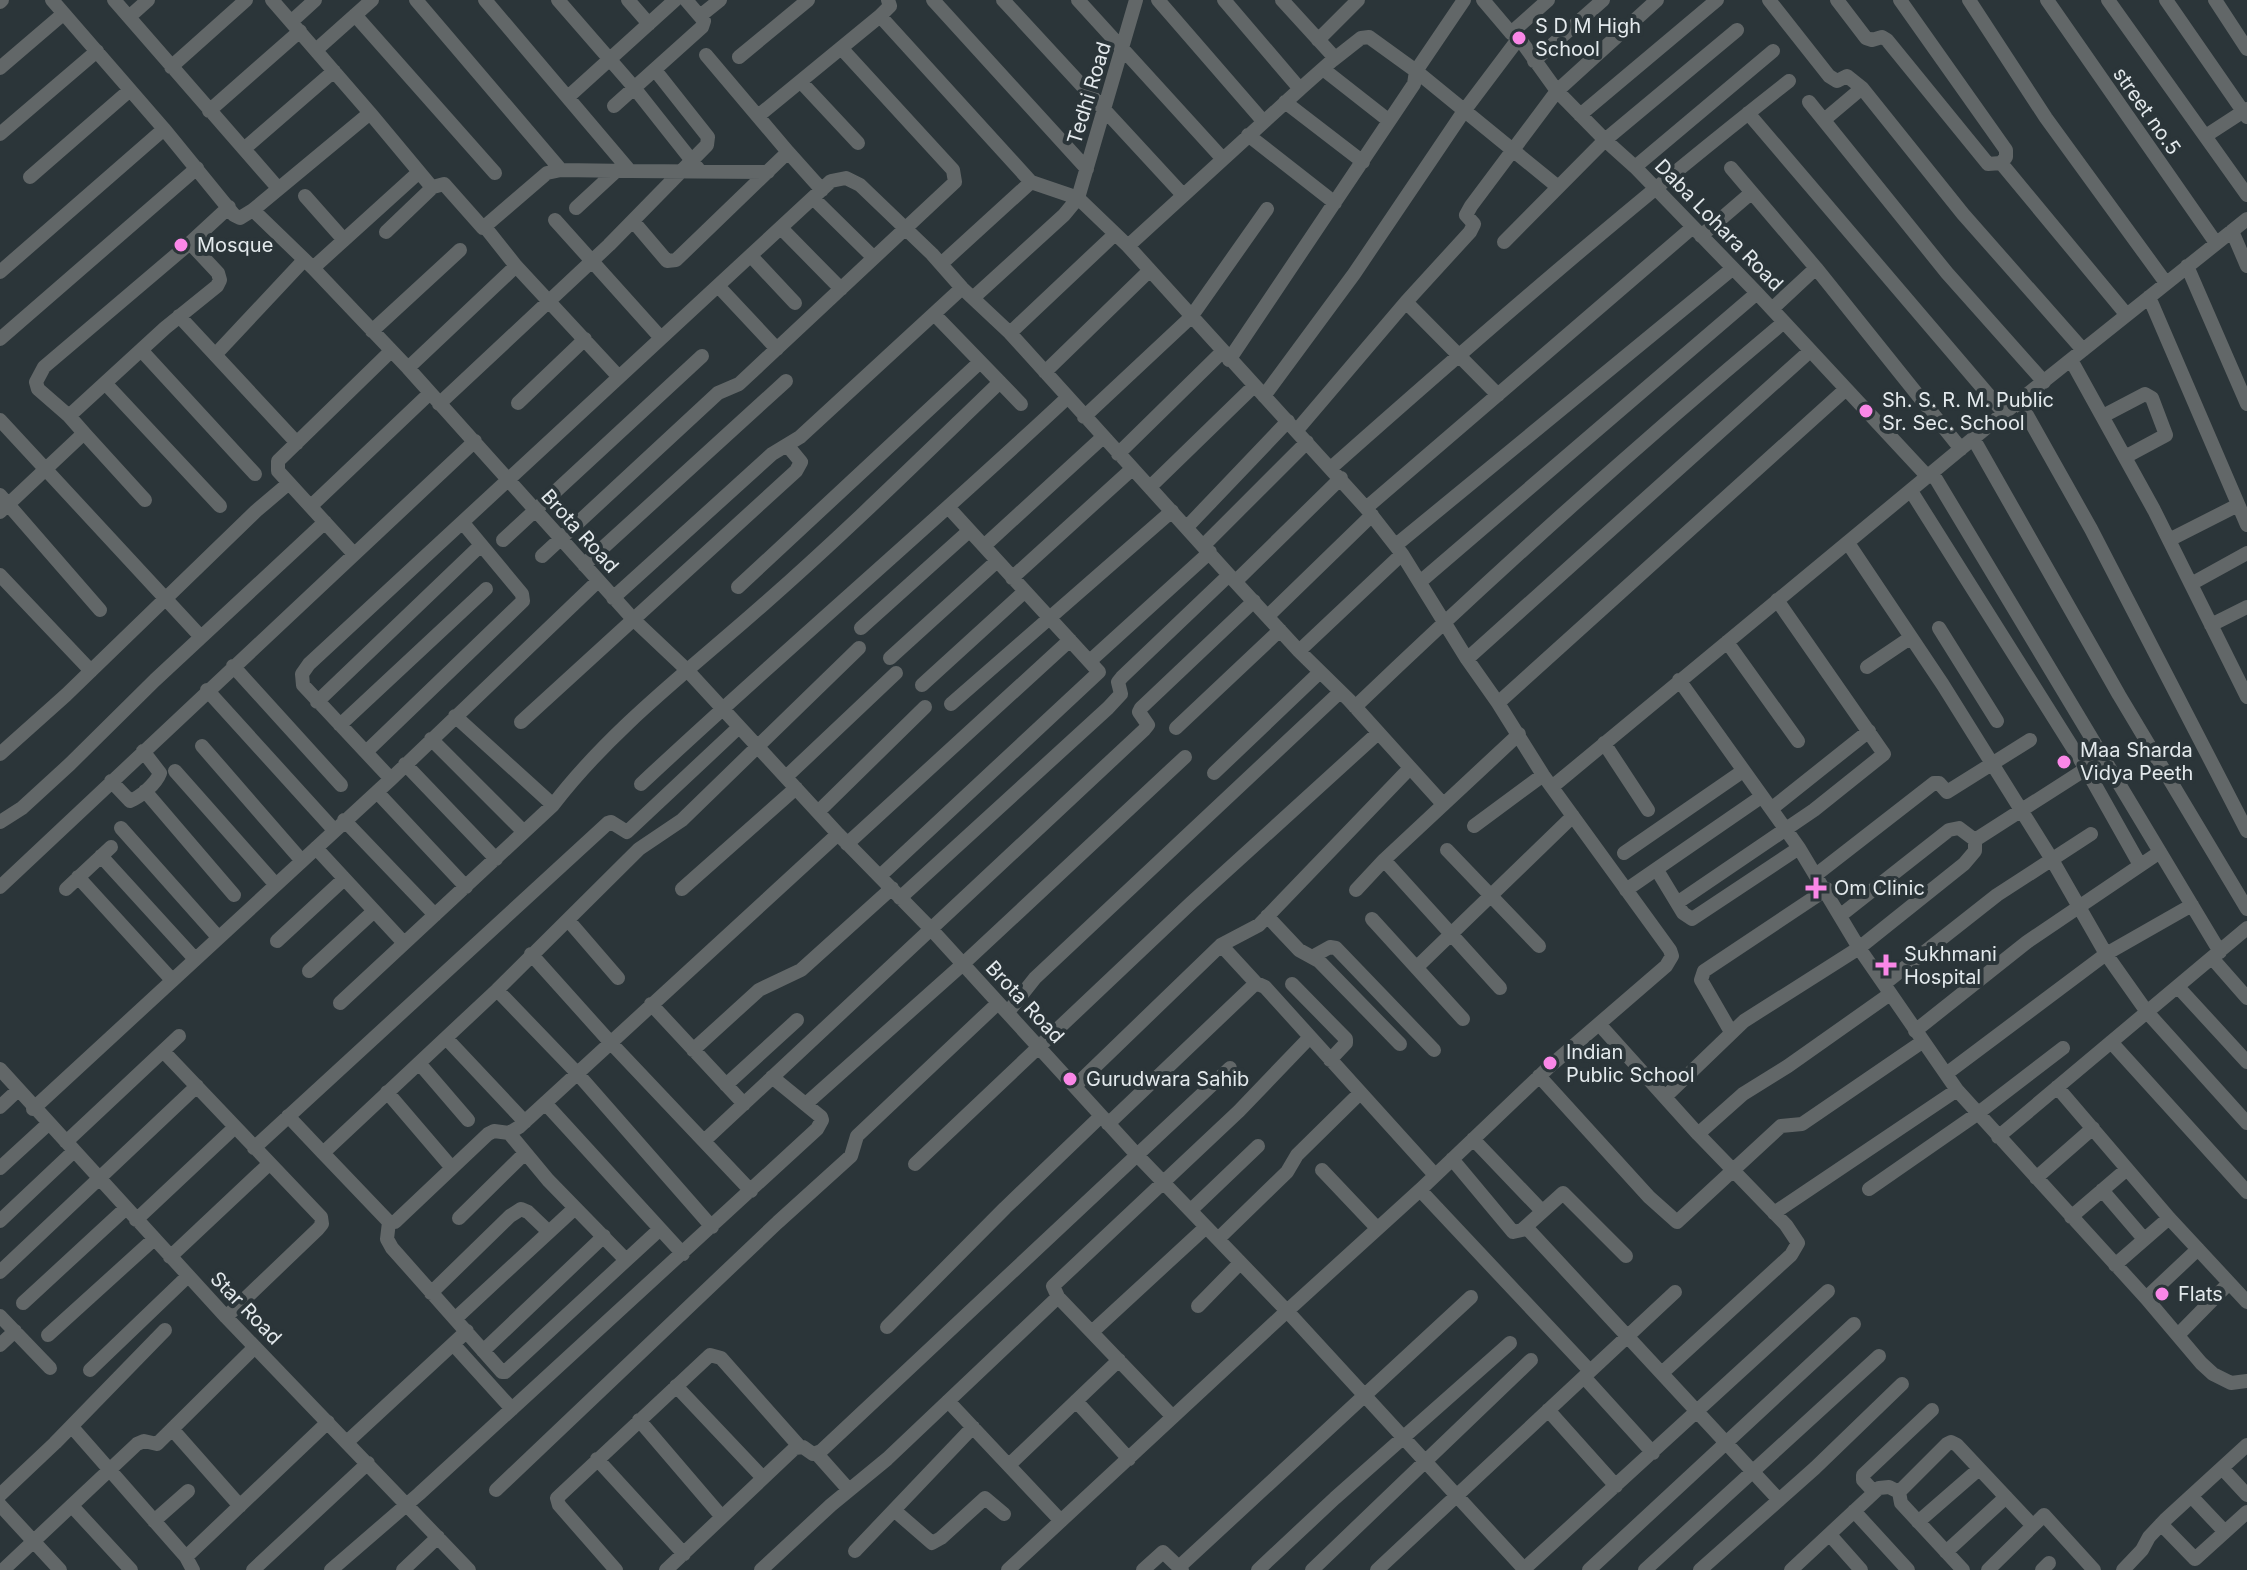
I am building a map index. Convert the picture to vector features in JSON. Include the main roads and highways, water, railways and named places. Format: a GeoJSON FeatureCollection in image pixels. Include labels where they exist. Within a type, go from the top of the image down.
{"type":"FeatureCollection","features":[{"type":"Feature","properties":{"kind":"place","name":"S D M High School"},"geometry":{"type":"Point","coordinates":[1519,38]}},
{"type":"Feature","properties":{"kind":"place","name":"Mosque"},"geometry":{"type":"Point","coordinates":[181,245]}},
{"type":"Feature","properties":{"kind":"place","name":"Sh. S. R. M. Public Sr. Sec. School"},"geometry":{"type":"Point","coordinates":[1866,411]}},
{"type":"Feature","properties":{"kind":"place","name":"Maa Sharda Vidya Peeth"},"geometry":{"type":"Point","coordinates":[2064,762]}},
{"type":"Feature","properties":{"kind":"place","name":"Om Clinic"},"geometry":{"type":"Point","coordinates":[1816,888]}},
{"type":"Feature","properties":{"kind":"place","name":"Sukhmani Hospital"},"geometry":{"type":"Point","coordinates":[1886,965]}},
{"type":"Feature","properties":{"kind":"place","name":"Indian Public School"},"geometry":{"type":"Point","coordinates":[1550,1063]}},
{"type":"Feature","properties":{"kind":"place","name":"Gurudwara Sahib"},"geometry":{"type":"Point","coordinates":[1070,1079]}},
{"type":"Feature","properties":{"kind":"place","name":"Flats"},"geometry":{"type":"Point","coordinates":[2162,1294]}}]}
